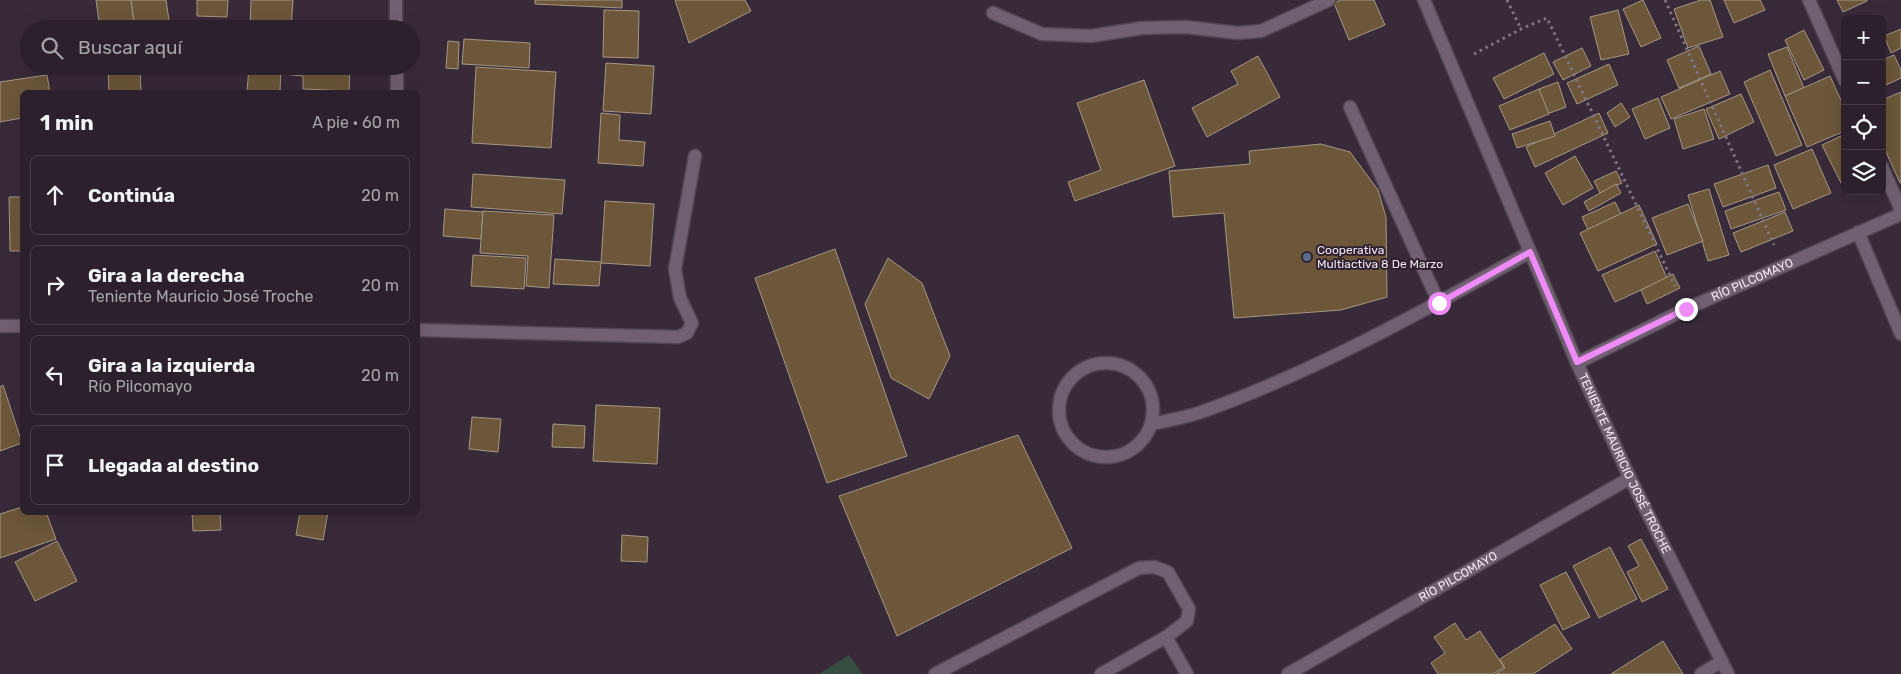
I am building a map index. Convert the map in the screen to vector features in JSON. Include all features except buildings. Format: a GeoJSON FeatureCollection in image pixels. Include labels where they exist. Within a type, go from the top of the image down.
{"type":"FeatureCollection","features":[{"type":"Feature","properties":{"kind":"street"},"geometry":{"type":"LineString","coordinates":[[396,0],[396,20]]}},
{"type":"Feature","properties":{"kind":"street"},"geometry":{"type":"LineString","coordinates":[[992,13],[1042,34],[1091,36],[1142,28],[1186,27],[1238,33],[1261,31],[1328,0]]}},
{"type":"Feature","properties":{"kind":"street","name":"TENIENTE MAURICIO JOSÉ TROCHE"},"geometry":{"type":"LineString","coordinates":[[1424,0],[1577,362],[1630,478],[1728,674]]}},
{"type":"Feature","properties":{"kind":"street"},"geometry":{"type":"LineString","coordinates":[[1809,0],[1841,72]]}},
{"type":"Feature","properties":{"kind":"street"},"geometry":{"type":"LineString","coordinates":[[397,75],[397,90]]}},
{"type":"Feature","properties":{"kind":"street"},"geometry":{"type":"LineString","coordinates":[[1350,107],[1439,303]]}},
{"type":"Feature","properties":{"kind":"street"},"geometry":{"type":"LineString","coordinates":[[420,330],[678,337],[687,333],[692,323],[680,298],[675,269],[695,156]]}},
{"type":"Feature","properties":{"kind":"street"},"geometry":{"type":"LineString","coordinates":[[1886,176],[1901,210]]}},
{"type":"Feature","properties":{"kind":"street","name":"RÍO PILCOMAYO"},"geometry":{"type":"LineString","coordinates":[[1577,362],[1686,309],[1901,214]]}},
{"type":"Feature","properties":{"kind":"street"},"geometry":{"type":"LineString","coordinates":[[1858,232],[1901,334]]}},
{"type":"Feature","properties":{"kind":"street"},"geometry":{"type":"LineString","coordinates":[[1152,424],[1154,408],[1150,391],[1141,377],[1127,368],[1111,363],[1094,364],[1079,371],[1067,382],[1060,397],[1058,414],[1062,430],[1071,443],[1085,453],[1101,458],[1118,457],[1133,450],[1144,439],[1152,424],[1205,411],[1322,362],[1439,303],[1530,252]]}},
{"type":"Feature","properties":{"kind":"street"},"geometry":{"type":"LineString","coordinates":[[0,326],[20,326]]}},
{"type":"Feature","properties":{"kind":"street","name":"RÍO PILCOMAYO"},"geometry":{"type":"LineString","coordinates":[[1288,674],[1630,478]]}},
{"type":"Feature","properties":{"kind":"street"},"geometry":{"type":"LineString","coordinates":[[935,674],[1139,568],[1154,567],[1168,572],[1189,609],[1186,620],[1166,637],[1100,674]]}},
{"type":"Feature","properties":{"kind":"street"},"geometry":{"type":"LineString","coordinates":[[1166,637],[1187,674]]}},
{"type":"Feature","properties":{"kind":"street"},"geometry":{"type":"LineString","coordinates":[[1701,674],[1722,662]]}},
{"type":"Feature","properties":{"kind":"path"},"geometry":{"type":"LineString","coordinates":[[1507,0],[1521,29]]}},
{"type":"Feature","properties":{"kind":"path"},"geometry":{"type":"LineString","coordinates":[[1665,0],[1783,266]]}},
{"type":"Feature","properties":{"kind":"path"},"geometry":{"type":"LineString","coordinates":[[1451,66],[1521,29],[1547,18],[1686,309]]}},
{"type":"Feature","properties":{"kind":"green space"},"geometry":{"type":"Polygon","coordinates":[[[849,655],[862,674],[819,674],[849,655]]]}},
{"type":"Feature","properties":{"kind":"place","name":"Cooperativa Multiactiva 8 De Marzo"},"geometry":{"type":"Point","coordinates":[1307,257]}},
{"type":"Feature","properties":{"kind":"route"},"geometry":{"type":"LineString","coordinates":[[1439,303],[1530,252],[1577,362],[1686,309]]}}]}
